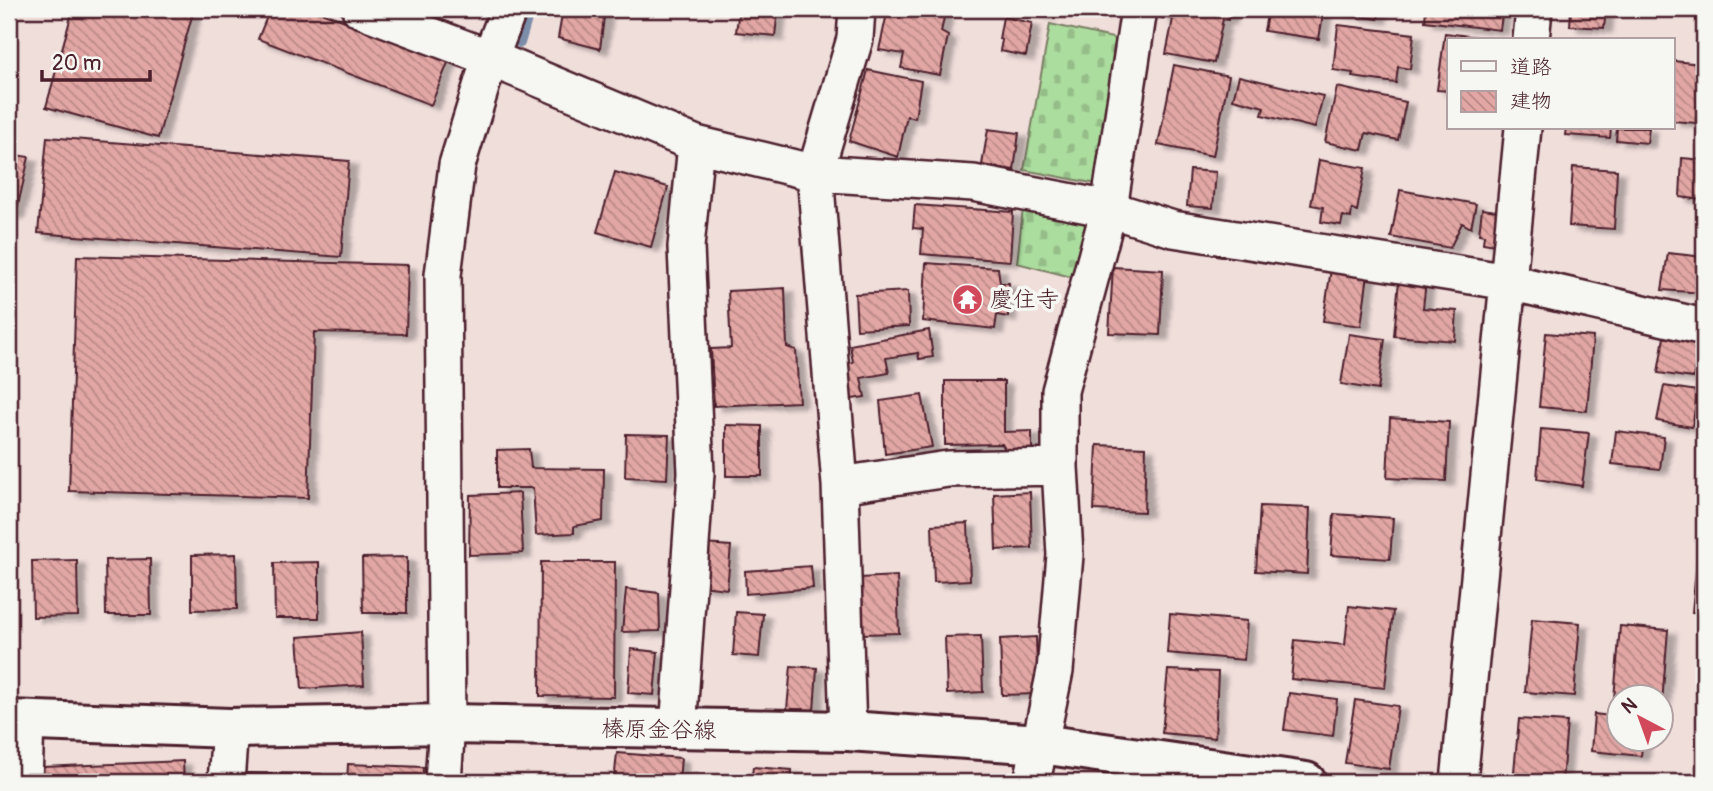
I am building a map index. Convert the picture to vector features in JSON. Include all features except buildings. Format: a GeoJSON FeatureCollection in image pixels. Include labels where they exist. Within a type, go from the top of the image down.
{"type":"FeatureCollection","features":[{"type":"Feature","properties":{"kind":"main road","name":"榛原金谷線"},"geometry":{"type":"LineString","coordinates":[[18,720],[230,728],[447,724],[848,731],[1041,744],[1306,782]]}},
{"type":"Feature","properties":{"kind":"street"},"geometry":{"type":"LineString","coordinates":[[360,9],[490,58],[695,144],[815,173],[973,183],[1109,209],[1173,229],[1509,282],[1704,327]]}},
{"type":"Feature","properties":{"kind":"street"},"geometry":{"type":"LineString","coordinates":[[443,782],[447,724],[443,275],[457,165],[490,58],[509,9]]}},
{"type":"Feature","properties":{"kind":"street"},"geometry":{"type":"LineString","coordinates":[[848,731],[840,485],[815,173],[855,39],[857,9]]}},
{"type":"Feature","properties":{"kind":"street"},"geometry":{"type":"LineString","coordinates":[[1032,782],[1055,671],[1065,555],[1060,467],[1060,391],[1109,209],[1139,9]]}},
{"type":"Feature","properties":{"kind":"street"},"geometry":{"type":"LineString","coordinates":[[1531,38],[1534,9]]}},
{"type":"Feature","properties":{"kind":"street"},"geometry":{"type":"LineString","coordinates":[[1459,782],[1523,130]]}},
{"type":"Feature","properties":{"kind":"street"},"geometry":{"type":"LineString","coordinates":[[678,730],[695,473],[686,247],[695,144]]}},
{"type":"Feature","properties":{"kind":"street"},"geometry":{"type":"LineString","coordinates":[[840,485],[948,469],[1060,467]]}},
{"type":"Feature","properties":{"kind":"street"},"geometry":{"type":"LineString","coordinates":[[18,720],[24,782]]}},
{"type":"Feature","properties":{"kind":"street"},"geometry":{"type":"LineString","coordinates":[[226,782],[230,728]]}},
{"type":"Feature","properties":{"kind":"green space"},"geometry":{"type":"Polygon","coordinates":[[[1050,24],[1126,41],[1097,184],[1024,170],[1050,24]]]}},
{"type":"Feature","properties":{"kind":"green space"},"geometry":{"type":"Polygon","coordinates":[[[1023,208],[1099,214],[1083,280],[1017,263],[1023,208]]]}},
{"type":"Feature","properties":{"kind":"waterway"},"geometry":{"type":"LineString","coordinates":[[520,43],[530,9]]}},
{"type":"Feature","properties":{"kind":"place","name":"慶住寺"},"geometry":{"type":"Point","coordinates":[967,299]}}]}
